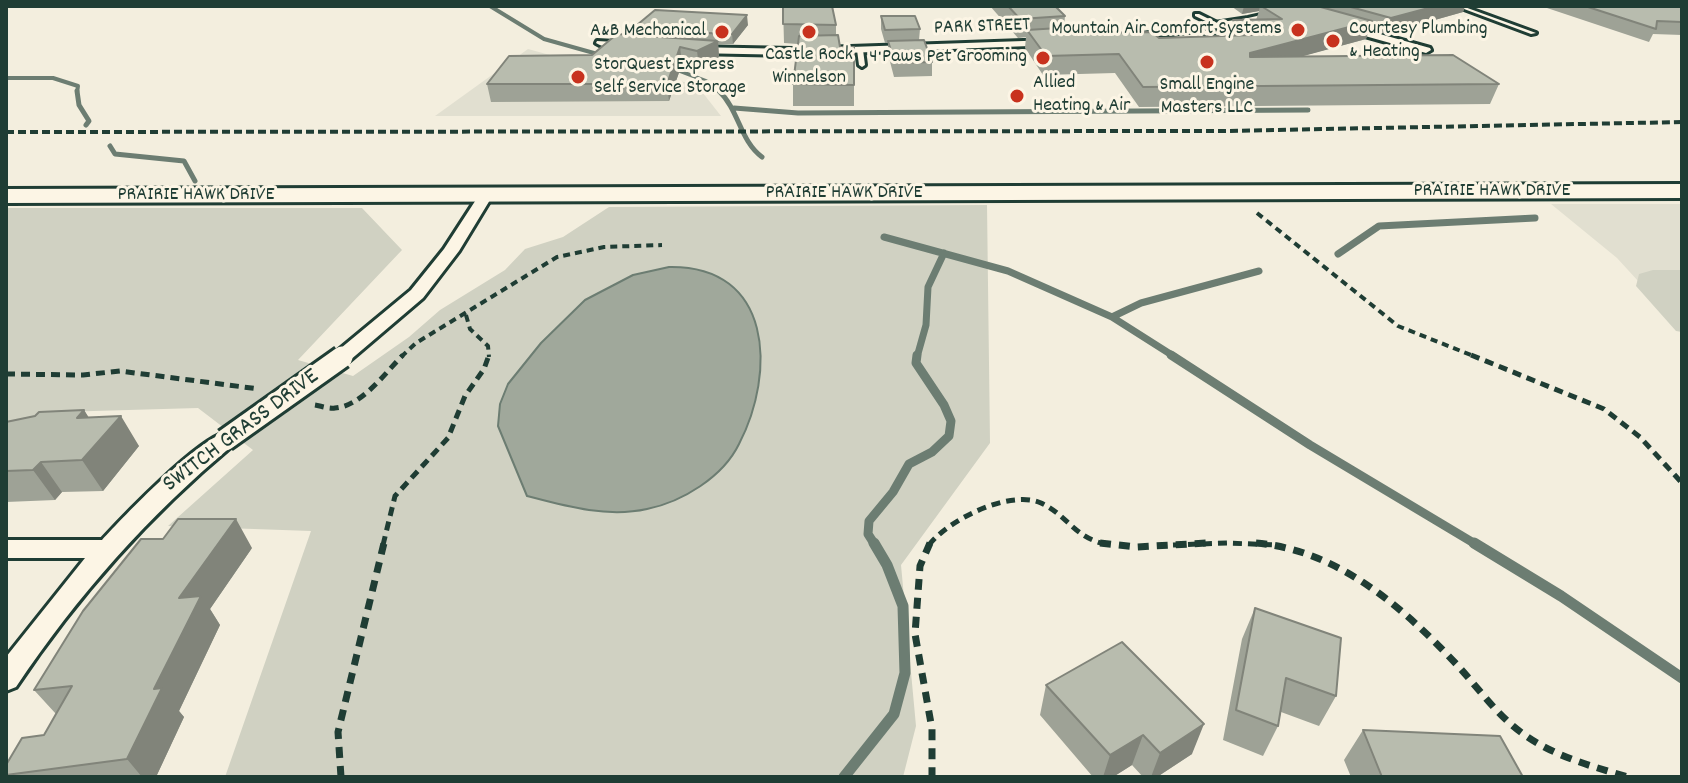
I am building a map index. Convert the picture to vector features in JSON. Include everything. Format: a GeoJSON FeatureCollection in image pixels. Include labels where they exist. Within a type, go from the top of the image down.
{"type":"FeatureCollection","features":[{"type":"Feature","properties":{"kind":"street"},"geometry":{"type":"LineString","coordinates":[[1120,38],[1150,38],[1300,8],[1320,20]]}},
{"type":"Feature","properties":{"kind":"street"},"geometry":{"type":"LineString","coordinates":[[1335,24],[1426,50]]}},
{"type":"Feature","properties":{"kind":"street"},"geometry":{"type":"LineString","coordinates":[[601,43],[643,48]]}},
{"type":"Feature","properties":{"kind":"street","name":"PARK STREET"},"geometry":{"type":"LineString","coordinates":[[675,49],[860,50],[1060,43]]}},
{"type":"Feature","properties":{"kind":"street","name":"PRAIRIE HAWK DRIVE"},"geometry":{"type":"LineString","coordinates":[[6,196],[1682,191]]}},
{"type":"Feature","properties":{"kind":"street","name":"SWITCH GRASS DRIVE"},"geometry":{"type":"LineString","coordinates":[[6,679],[61,600],[105,549],[169,486],[225,440],[342,357],[417,294],[451,251],[486,195]]}},
{"type":"Feature","properties":{"kind":"street"},"geometry":{"type":"LineString","coordinates":[[6,549],[105,549]]}},
{"type":"Feature","properties":{"kind":"lane"},"geometry":{"type":"LineString","coordinates":[[1458,6],[1533,33]]}},
{"type":"Feature","properties":{"kind":"lane"},"geometry":{"type":"LineString","coordinates":[[1197,15],[1220,26]]}},
{"type":"Feature","properties":{"kind":"lane"},"geometry":{"type":"LineString","coordinates":[[1200,29],[1224,46],[1208,47]]}},
{"type":"Feature","properties":{"kind":"lane"},"geometry":{"type":"LineString","coordinates":[[860,50],[862,65]]}},
{"type":"Feature","properties":{"kind":"path"},"geometry":{"type":"LineString","coordinates":[[1237,193],[1259,215],[1398,326],[1604,409],[1651,447],[1682,483]]}},
{"type":"Feature","properties":{"kind":"path"},"geometry":{"type":"LineString","coordinates":[[306,403],[335,408],[350,403],[364,394],[416,343],[557,257],[604,247],[662,245]]}},
{"type":"Feature","properties":{"kind":"path"},"geometry":{"type":"LineString","coordinates":[[341,777],[338,732],[395,496],[409,477],[442,445],[459,421],[462,402],[489,365],[488,346],[471,331],[466,323],[466,314]]}},
{"type":"Feature","properties":{"kind":"path"},"geometry":{"type":"LineString","coordinates":[[6,374],[83,375],[120,371],[179,381],[222,382],[262,390]]}},
{"type":"Feature","properties":{"kind":"path"},"geometry":{"type":"LineString","coordinates":[[932,777],[931,726],[914,636],[923,553],[936,534],[954,523],[999,501],[1015,498],[1042,502],[1075,533],[1111,546],[1137,548],[1250,542],[1280,544],[1305,551],[1349,573],[1396,608],[1448,655],[1522,733],[1550,750],[1628,777]]}},
{"type":"Feature","properties":{"kind":"shaded area","name":"StorQuest Express Self Service Storage"},"geometry":{"type":"Polygon","coordinates":[[[528,49],[557,57],[634,68],[691,84],[699,88],[721,116],[435,116],[528,49]]]}},
{"type":"Feature","properties":{"kind":"shaded area"},"geometry":{"type":"Polygon","coordinates":[[[1551,204],[1682,204],[1682,329],[1617,258],[1551,204]]]}},
{"type":"Feature","properties":{"kind":"shaded area"},"geometry":{"type":"Polygon","coordinates":[[[987,205],[990,443],[901,565],[916,726],[903,777],[225,777],[311,531],[168,526],[253,450],[198,408],[59,412],[6,424],[6,208],[362,208],[402,250],[298,360],[353,376],[409,337],[440,310],[505,270],[525,249],[563,237],[609,207],[987,205]]]}},
{"type":"Feature","properties":{"kind":"shaded area"},"geometry":{"type":"Polygon","coordinates":[[[669,267],[703,271],[729,284],[747,303],[757,328],[761,356],[758,386],[751,416],[732,456],[700,486],[674,501],[647,509],[601,511],[527,496],[498,426],[500,404],[508,384],[541,343],[585,300],[633,275],[669,267]]]}},
{"type":"Feature","properties":{"kind":"shaded area"},"geometry":{"type":"Polygon","coordinates":[[[1653,270],[1682,270],[1682,332],[1676,331],[1636,286],[1639,274],[1653,270]]]}},
{"type":"Feature","properties":{"kind":"building"},"geometry":{"type":"Polygon","coordinates":[[[783,6],[832,6],[836,25],[783,24],[783,6]]]}},
{"type":"Feature","properties":{"kind":"building"},"geometry":{"type":"Polygon","coordinates":[[[1008,6],[1055,6],[1065,16],[1020,19],[1008,6]]]}},
{"type":"Feature","properties":{"kind":"building"},"geometry":{"type":"Polygon","coordinates":[[[1261,6],[1317,6],[1372,21],[1250,53],[1250,57],[1453,55],[1499,84],[1143,87],[1119,54],[1046,56],[1027,30],[1075,27],[1081,33],[1152,32],[1159,38],[1253,35],[1233,20],[1282,19],[1261,6]]]}},
{"type":"Feature","properties":{"kind":"building"},"geometry":{"type":"Polygon","coordinates":[[[1347,6],[1436,6],[1391,18],[1347,6]]]}},
{"type":"Feature","properties":{"kind":"building"},"geometry":{"type":"Polygon","coordinates":[[[1585,6],[1682,6],[1682,22],[1657,21],[1656,29],[1585,6]]]}},
{"type":"Feature","properties":{"kind":"building"},"geometry":{"type":"Polygon","coordinates":[[[655,10],[747,15],[732,34],[631,30],[655,10]]]}},
{"type":"Feature","properties":{"kind":"building"},"geometry":{"type":"Polygon","coordinates":[[[881,16],[915,16],[920,29],[885,30],[881,16]]]}},
{"type":"Feature","properties":{"kind":"building"},"geometry":{"type":"Polygon","coordinates":[[[617,34],[718,41],[697,51],[680,47],[667,84],[487,84],[509,56],[592,55],[617,34]]]}},
{"type":"Feature","properties":{"kind":"building"},"geometry":{"type":"Polygon","coordinates":[[[838,35],[840,47],[854,47],[854,85],[793,84],[799,36],[838,35]]]}},
{"type":"Feature","properties":{"kind":"building"},"geometry":{"type":"Polygon","coordinates":[[[924,40],[932,62],[895,63],[888,41],[924,40]]]}},
{"type":"Feature","properties":{"kind":"building"},"geometry":{"type":"Polygon","coordinates":[[[84,410],[77,418],[121,416],[82,460],[41,462],[33,470],[6,471],[6,422],[35,416],[39,412],[84,410]]]}},
{"type":"Feature","properties":{"kind":"building"},"geometry":{"type":"Polygon","coordinates":[[[178,519],[236,519],[179,598],[201,596],[154,689],[162,688],[127,759],[6,775],[6,765],[22,738],[44,735],[72,686],[34,690],[83,611],[141,539],[163,539],[178,519]]]}},
{"type":"Feature","properties":{"kind":"building"},"geometry":{"type":"Polygon","coordinates":[[[1255,608],[1341,638],[1336,696],[1286,678],[1278,726],[1236,710],[1255,608]]]}},
{"type":"Feature","properties":{"kind":"building"},"geometry":{"type":"Polygon","coordinates":[[[1122,642],[1204,724],[1160,753],[1143,735],[1110,755],[1046,685],[1122,642]]]}},
{"type":"Feature","properties":{"kind":"building"},"geometry":{"type":"Polygon","coordinates":[[[1363,730],[1500,736],[1523,777],[1382,777],[1363,730]]]}},
{"type":"Feature","properties":{"kind":"waterway"},"geometry":{"type":"LineString","coordinates":[[490,6],[544,39],[601,55]]}},
{"type":"Feature","properties":{"kind":"waterway"},"geometry":{"type":"LineString","coordinates":[[672,68],[706,81],[720,92]]}},
{"type":"Feature","properties":{"kind":"waterway"},"geometry":{"type":"LineString","coordinates":[[6,78],[53,78],[78,86],[77,92]]}},
{"type":"Feature","properties":{"kind":"waterway"},"geometry":{"type":"LineString","coordinates":[[77,92],[79,105],[89,121],[86,125]]}},
{"type":"Feature","properties":{"kind":"waterway"},"geometry":{"type":"LineString","coordinates":[[720,92],[749,143],[762,157]]}},
{"type":"Feature","properties":{"kind":"waterway"},"geometry":{"type":"LineString","coordinates":[[734,108],[798,113],[1308,110]]}},
{"type":"Feature","properties":{"kind":"waterway"},"geometry":{"type":"LineString","coordinates":[[110,146],[115,154],[184,161],[195,181]]}},
{"type":"Feature","properties":{"kind":"waterway"},"geometry":{"type":"LineString","coordinates":[[1338,254],[1379,226],[1535,218]]}},
{"type":"Feature","properties":{"kind":"waterway"},"geometry":{"type":"LineString","coordinates":[[884,237],[944,253]]}},
{"type":"Feature","properties":{"kind":"waterway"},"geometry":{"type":"LineString","coordinates":[[917,357],[926,325],[928,287],[944,253]]}},
{"type":"Feature","properties":{"kind":"waterway"},"geometry":{"type":"LineString","coordinates":[[944,253],[1008,271],[1112,317]]}},
{"type":"Feature","properties":{"kind":"waterway"},"geometry":{"type":"LineString","coordinates":[[1112,317],[1141,303],[1259,271]]}},
{"type":"Feature","properties":{"kind":"waterway"},"geometry":{"type":"LineString","coordinates":[[1112,317],[1175,357]]}},
{"type":"Feature","properties":{"kind":"waterway"},"geometry":{"type":"LineString","coordinates":[[875,545],[868,534],[869,521],[893,492],[909,464],[932,452],[949,436],[951,421],[916,363],[917,355]]}},
{"type":"Feature","properties":{"kind":"waterway"},"geometry":{"type":"LineString","coordinates":[[1171,355],[1310,445],[1477,545]]}},
{"type":"Feature","properties":{"kind":"waterway"},"geometry":{"type":"LineString","coordinates":[[844,777],[894,714],[905,673],[903,606],[887,565],[874,543]]}},
{"type":"Feature","properties":{"kind":"waterway"},"geometry":{"type":"LineString","coordinates":[[1474,543],[1561,596],[1682,678]]}},
{"type":"Feature","properties":{"kind":"railway"},"geometry":{"type":"LineString","coordinates":[[6,132],[1224,131],[1682,122]]}},
{"type":"Feature","properties":{"kind":"place","name":"Mountain Air Comfort Systems"},"geometry":{"type":"Point","coordinates":[1298,30]}},
{"type":"Feature","properties":{"kind":"place","name":"A&B Mechanical"},"geometry":{"type":"Point","coordinates":[722,32]}},
{"type":"Feature","properties":{"kind":"place","name":"Castle Rock Winnelson"},"geometry":{"type":"Point","coordinates":[809,32]}},
{"type":"Feature","properties":{"kind":"place","name":"Courtesy Plumbing & Heating"},"geometry":{"type":"Point","coordinates":[1333,41]}},
{"type":"Feature","properties":{"kind":"place","name":"4 Paws Pet Grooming"},"geometry":{"type":"Point","coordinates":[1043,58]}},
{"type":"Feature","properties":{"kind":"place","name":"Small Engine Masters LLC"},"geometry":{"type":"Point","coordinates":[1207,62]}},
{"type":"Feature","properties":{"kind":"place","name":"StorQuest Express Self Service Storage"},"geometry":{"type":"Point","coordinates":[578,77]}},
{"type":"Feature","properties":{"kind":"place","name":"Allied Heating & Air"},"geometry":{"type":"Point","coordinates":[1017,96]}}]}
